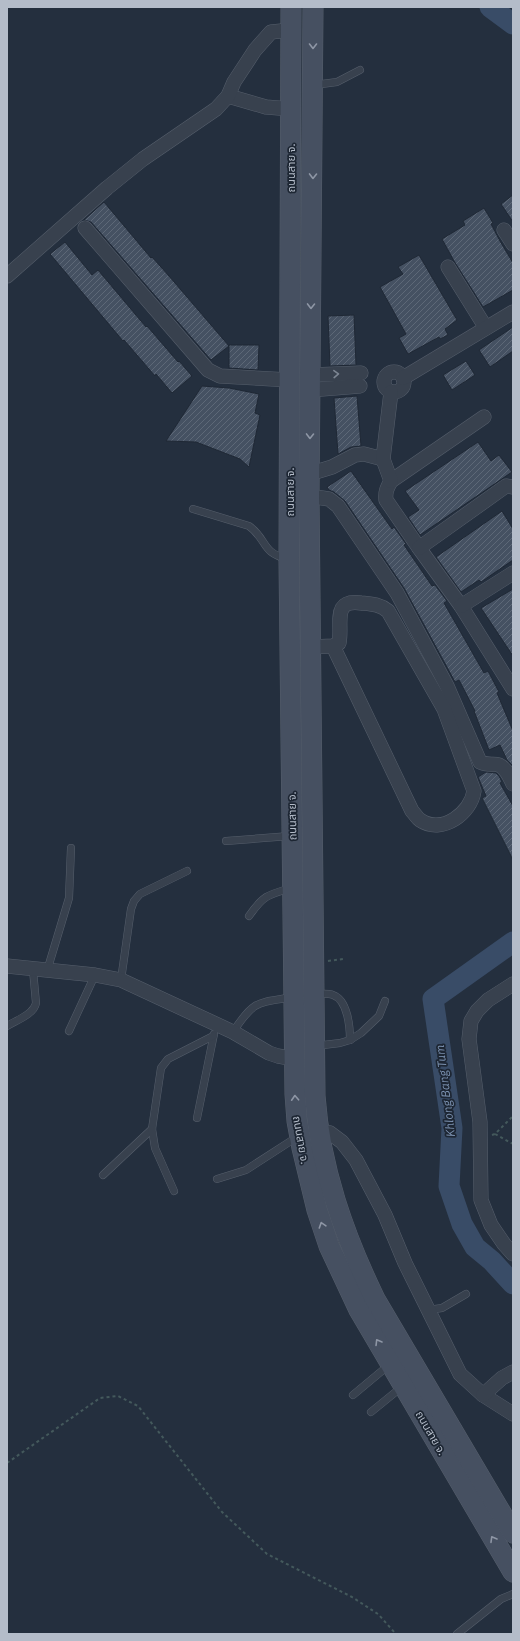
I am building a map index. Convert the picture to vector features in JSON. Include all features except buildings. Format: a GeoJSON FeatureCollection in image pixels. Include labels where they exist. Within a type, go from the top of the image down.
{"type":"FeatureCollection","features":[{"type":"Feature","properties":{"kind":"main road","name":"ถนนสาย จ."},"geometry":{"type":"LineString","coordinates":[[291,7],[289,560],[295,1101],[299,1135],[308,1177],[329,1246],[359,1310],[513,1572]]}},
{"type":"Feature","properties":{"kind":"main road","name":"ถนนสาย จ."},"geometry":{"type":"LineString","coordinates":[[313,7],[314,85],[309,496],[315,1096],[319,1131],[327,1174],[336,1205],[365,1279],[379,1306],[513,1533]]}},
{"type":"Feature","properties":{"kind":"street"},"geometry":{"type":"LineString","coordinates":[[7,276],[113,183],[143,159],[216,109],[228,96],[234,82],[255,50],[271,32],[291,30]]}},
{"type":"Feature","properties":{"kind":"street"},"geometry":{"type":"LineString","coordinates":[[228,96],[266,107],[291,109]]}},
{"type":"Feature","properties":{"kind":"street"},"geometry":{"type":"LineString","coordinates":[[85,228],[208,370],[220,376],[290,380]]}},
{"type":"Feature","properties":{"kind":"street"},"geometry":{"type":"LineString","coordinates":[[504,230],[513,244]]}},
{"type":"Feature","properties":{"kind":"street"},"geometry":{"type":"LineString","coordinates":[[448,267],[486,328]]}},
{"type":"Feature","properties":{"kind":"street"},"geometry":{"type":"LineString","coordinates":[[403,378],[513,312]]}},
{"type":"Feature","properties":{"kind":"street"},"geometry":{"type":"LineString","coordinates":[[310,383],[373,383],[383,381],[389,372],[397,372],[403,378],[404,382],[403,387],[396,392],[373,383]]}},
{"type":"Feature","properties":{"kind":"street"},"geometry":{"type":"LineString","coordinates":[[373,383],[383,459],[391,481]]}},
{"type":"Feature","properties":{"kind":"street"},"geometry":{"type":"LineString","coordinates":[[484,418],[391,481],[386,488],[386,500],[462,606],[513,689]]}},
{"type":"Feature","properties":{"kind":"street"},"geometry":{"type":"LineString","coordinates":[[309,474],[332,467],[355,455],[364,454],[383,459]]}},
{"type":"Feature","properties":{"kind":"street"},"geometry":{"type":"LineString","coordinates":[[419,548],[506,486],[513,487]]}},
{"type":"Feature","properties":{"kind":"street"},"geometry":{"type":"LineString","coordinates":[[309,496],[330,499],[338,506],[397,593],[447,686],[480,762],[486,765],[499,765],[506,771],[513,784]]}},
{"type":"Feature","properties":{"kind":"street"},"geometry":{"type":"LineString","coordinates":[[462,606],[513,573]]}},
{"type":"Feature","properties":{"kind":"street"},"geometry":{"type":"LineString","coordinates":[[310,647],[333,646],[339,643],[340,609],[345,604],[351,602],[381,606],[388,611],[444,709],[474,792],[473,799],[455,820],[444,825],[428,824],[420,820],[412,811],[333,646]]}},
{"type":"Feature","properties":{"kind":"street"},"geometry":{"type":"LineString","coordinates":[[7,966],[121,980],[215,1030],[233,1032],[269,1053],[295,1060]]}},
{"type":"Feature","properties":{"kind":"street"},"geometry":{"type":"LineString","coordinates":[[513,984],[488,1000],[477,1010],[472,1021],[469,1039],[480,1122],[481,1200],[490,1225],[513,1254]]}},
{"type":"Feature","properties":{"kind":"street"},"geometry":{"type":"LineString","coordinates":[[319,1131],[330,1133],[342,1142],[356,1160],[385,1215],[405,1263],[460,1374],[483,1395],[513,1414]]}},
{"type":"Feature","properties":{"kind":"street"},"geometry":{"type":"LineString","coordinates":[[483,1395],[502,1378],[513,1372]]}},
{"type":"Feature","properties":{"kind":"lane"},"geometry":{"type":"LineString","coordinates":[[314,85],[337,82],[360,70]]}},
{"type":"Feature","properties":{"kind":"lane"},"geometry":{"type":"LineString","coordinates":[[194,509],[249,526],[257,532],[270,552],[276,557],[289,560]]}},
{"type":"Feature","properties":{"kind":"lane"},"geometry":{"type":"LineString","coordinates":[[226,841],[292,836]]}},
{"type":"Feature","properties":{"kind":"lane"},"geometry":{"type":"LineString","coordinates":[[7,1026],[35,1008],[40,970],[68,898],[71,848]]}},
{"type":"Feature","properties":{"kind":"lane"},"geometry":{"type":"LineString","coordinates":[[121,980],[131,909],[134,901],[140,894],[187,871]]}},
{"type":"Feature","properties":{"kind":"lane"},"geometry":{"type":"LineString","coordinates":[[249,916],[260,901],[269,894],[293,887]]}},
{"type":"Feature","properties":{"kind":"lane"},"geometry":{"type":"LineString","coordinates":[[69,1031],[95,976]]}},
{"type":"Feature","properties":{"kind":"lane"},"geometry":{"type":"LineString","coordinates":[[314,994],[333,994],[338,997],[350,1021],[350,1040]]}},
{"type":"Feature","properties":{"kind":"lane"},"geometry":{"type":"LineString","coordinates":[[233,1032],[247,1012],[261,1002],[294,997]]}},
{"type":"Feature","properties":{"kind":"lane"},"geometry":{"type":"LineString","coordinates":[[315,1046],[340,1043],[350,1040],[361,1033],[379,1016],[385,1000]]}},
{"type":"Feature","properties":{"kind":"lane"},"geometry":{"type":"LineString","coordinates":[[197,1118],[215,1030]]}},
{"type":"Feature","properties":{"kind":"lane"},"geometry":{"type":"LineString","coordinates":[[174,1191],[155,1148],[152,1129],[161,1068],[168,1059],[215,1030]]}},
{"type":"Feature","properties":{"kind":"lane"},"geometry":{"type":"LineString","coordinates":[[103,1175],[152,1129]]}},
{"type":"Feature","properties":{"kind":"lane"},"geometry":{"type":"LineString","coordinates":[[217,1179],[246,1170],[299,1135]]}},
{"type":"Feature","properties":{"kind":"lane"},"geometry":{"type":"LineString","coordinates":[[428,1310],[442,1308],[466,1294]]}},
{"type":"Feature","properties":{"kind":"lane"},"geometry":{"type":"LineString","coordinates":[[353,1394],[390,1363]]}},
{"type":"Feature","properties":{"kind":"lane"},"geometry":{"type":"LineString","coordinates":[[371,1412],[403,1386]]}},
{"type":"Feature","properties":{"kind":"lane"},"geometry":{"type":"LineString","coordinates":[[457,1634],[473,1621],[513,1595]]}},
{"type":"Feature","properties":{"kind":"path"},"geometry":{"type":"LineString","coordinates":[[495,1134],[513,1116]]}},
{"type":"Feature","properties":{"kind":"path"},"geometry":{"type":"LineString","coordinates":[[480,1136],[495,1134],[513,1144]]}},
{"type":"Feature","properties":{"kind":"path"},"geometry":{"type":"LineString","coordinates":[[7,1462],[100,1398],[118,1396],[138,1406],[222,1512],[267,1554],[352,1597],[378,1614],[396,1634]]}},
{"type":"Feature","properties":{"kind":"waterway","name":"Khlong Bang Tum"},"geometry":{"type":"LineString","coordinates":[[490,7],[513,24]]}},
{"type":"Feature","properties":{"kind":"waterway","name":"Khlong Bang Tum"},"geometry":{"type":"LineString","coordinates":[[513,942],[433,999],[452,1128],[449,1186],[462,1224],[475,1247],[492,1261],[513,1284]]}}]}
